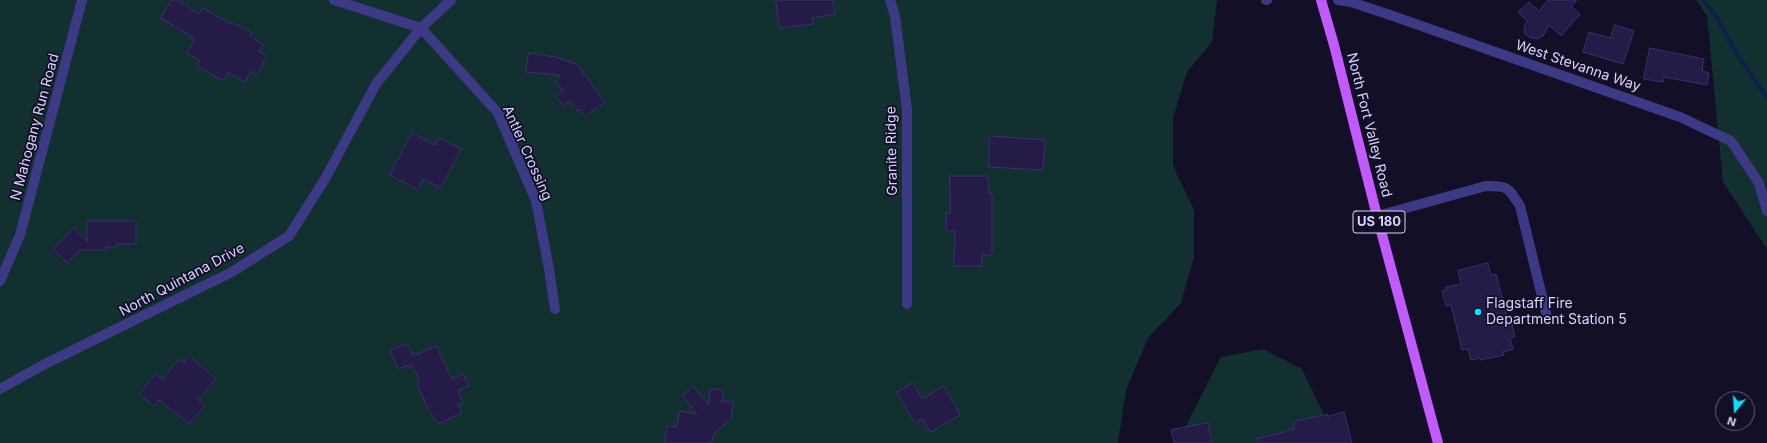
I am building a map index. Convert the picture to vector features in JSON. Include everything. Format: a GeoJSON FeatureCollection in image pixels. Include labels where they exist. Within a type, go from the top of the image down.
{"type":"FeatureCollection","features":[{"type":"Feature","properties":{"kind":"main road","name":"North Fort Valley Road"},"geometry":{"type":"LineString","coordinates":[[1321,0],[1438,443]]}},
{"type":"Feature","properties":{"kind":"street","name":"N Mahogany Run Road"},"geometry":{"type":"LineString","coordinates":[[0,281],[20,235],[82,0]]}},
{"type":"Feature","properties":{"kind":"street","name":"Antler Crossing"},"geometry":{"type":"LineString","coordinates":[[334,0],[421,28],[498,113],[536,201],[550,269],[555,309]]}},
{"type":"Feature","properties":{"kind":"street","name":"North Quintana Drive"},"geometry":{"type":"LineString","coordinates":[[0,389],[43,365],[232,272],[288,236],[325,179],[376,84],[421,28],[451,0]]}},
{"type":"Feature","properties":{"kind":"street","name":"Granite Ridge"},"geometry":{"type":"LineString","coordinates":[[890,0],[895,16],[906,110],[907,304]]}},
{"type":"Feature","properties":{"kind":"street","name":"West Stevanna Way"},"geometry":{"type":"LineString","coordinates":[[1338,0],[1351,2],[1392,16],[1680,117],[1730,141],[1759,183],[1767,211]]}},
{"type":"Feature","properties":{"kind":"street"},"geometry":{"type":"LineString","coordinates":[[1377,216],[1486,186],[1503,186],[1512,193],[1520,206],[1548,321]]}},
{"type":"Feature","properties":{"kind":"green space"},"geometry":{"type":"Polygon","coordinates":[[[0,0],[1217,0],[1212,42],[1187,72],[1173,118],[1173,166],[1194,210],[1194,257],[1181,303],[1148,338],[1126,390],[1118,443],[0,443],[0,0]]]}},
{"type":"Feature","properties":{"kind":"green space"},"geometry":{"type":"Polygon","coordinates":[[[1696,0],[1767,0],[1767,249],[1723,182],[1707,16],[1696,0]]]}},
{"type":"Feature","properties":{"kind":"green space"},"geometry":{"type":"Polygon","coordinates":[[[1263,349],[1302,369],[1323,413],[1331,443],[1177,443],[1221,357],[1263,349]]]}},
{"type":"Feature","properties":{"kind":"building"},"geometry":{"type":"Polygon","coordinates":[[[172,0],[177,0],[199,14],[203,8],[230,24],[231,22],[252,33],[250,36],[263,45],[259,52],[267,56],[257,75],[251,71],[245,82],[228,72],[223,81],[197,66],[200,61],[187,53],[195,39],[161,18],[172,0]]]}},
{"type":"Feature","properties":{"kind":"building"},"geometry":{"type":"Polygon","coordinates":[[[776,0],[833,0],[835,14],[812,18],[813,24],[780,28],[776,0]]]}},
{"type":"Feature","properties":{"kind":"building"},"geometry":{"type":"Polygon","coordinates":[[[1548,0],[1577,0],[1571,6],[1580,14],[1561,36],[1549,25],[1543,36],[1538,39],[1531,38],[1525,34],[1524,27],[1527,21],[1518,12],[1529,2],[1539,11],[1548,0]]]}},
{"type":"Feature","properties":{"kind":"building"},"geometry":{"type":"Polygon","coordinates":[[[1615,25],[1634,31],[1623,64],[1583,52],[1589,32],[1610,38],[1615,25]]]}},
{"type":"Feature","properties":{"kind":"building"},"geometry":{"type":"Polygon","coordinates":[[[1650,48],[1704,59],[1702,71],[1709,73],[1707,85],[1664,77],[1663,82],[1644,79],[1650,48]]]}},
{"type":"Feature","properties":{"kind":"building"},"geometry":{"type":"Polygon","coordinates":[[[529,53],[555,57],[576,64],[605,102],[585,116],[579,109],[577,111],[570,101],[563,106],[556,96],[564,90],[555,83],[560,75],[526,72],[529,53]]]}},
{"type":"Feature","properties":{"kind":"building"},"geometry":{"type":"Polygon","coordinates":[[[412,133],[435,145],[439,138],[461,149],[441,188],[423,179],[418,190],[390,175],[412,133]]]}},
{"type":"Feature","properties":{"kind":"building"},"geometry":{"type":"Polygon","coordinates":[[[990,136],[1045,140],[1043,170],[989,167],[990,136]]]}},
{"type":"Feature","properties":{"kind":"building"},"geometry":{"type":"Polygon","coordinates":[[[950,176],[988,176],[989,193],[992,193],[992,255],[982,255],[982,266],[954,266],[955,231],[946,231],[946,213],[950,213],[950,176]]]}},
{"type":"Feature","properties":{"kind":"building"},"geometry":{"type":"Polygon","coordinates":[[[87,221],[136,221],[136,244],[117,244],[117,247],[106,247],[106,250],[80,250],[67,263],[53,249],[74,228],[87,241],[87,221]]]}},
{"type":"Feature","properties":{"kind":"building","name":"Flagstaff Fire Department Station 5"},"geometry":{"type":"Polygon","coordinates":[[[1488,263],[1491,275],[1496,274],[1508,321],[1511,320],[1515,337],[1510,338],[1513,349],[1503,352],[1504,355],[1481,360],[1480,358],[1471,360],[1468,349],[1462,350],[1451,305],[1446,306],[1442,291],[1446,290],[1446,287],[1461,284],[1458,271],[1488,263]]]}},
{"type":"Feature","properties":{"kind":"building"},"geometry":{"type":"Polygon","coordinates":[[[407,344],[413,356],[436,346],[452,379],[463,374],[469,386],[458,390],[463,403],[458,405],[462,413],[438,424],[427,407],[418,385],[419,379],[411,364],[399,369],[390,351],[407,344]]]}},
{"type":"Feature","properties":{"kind":"building"},"geometry":{"type":"Polygon","coordinates":[[[189,356],[216,379],[198,400],[205,405],[189,424],[159,400],[154,406],[139,394],[156,374],[163,379],[179,359],[183,363],[189,356]]]}},
{"type":"Feature","properties":{"kind":"building"},"geometry":{"type":"Polygon","coordinates":[[[913,383],[922,399],[944,386],[960,415],[930,432],[922,419],[915,423],[897,393],[913,383]]]}},
{"type":"Feature","properties":{"kind":"building"},"geometry":{"type":"Polygon","coordinates":[[[694,387],[709,405],[710,389],[723,390],[722,401],[733,402],[731,419],[714,433],[712,441],[708,443],[665,443],[667,426],[677,427],[679,411],[697,414],[683,396],[694,387]]]}},
{"type":"Feature","properties":{"kind":"building"},"geometry":{"type":"Polygon","coordinates":[[[1344,412],[1352,443],[1258,443],[1257,439],[1294,429],[1293,422],[1327,414],[1328,416],[1344,412]]]}},
{"type":"Feature","properties":{"kind":"building"},"geometry":{"type":"Polygon","coordinates":[[[1208,423],[1212,443],[1174,443],[1171,430],[1208,423]]]}},
{"type":"Feature","properties":{"kind":"waterway"},"geometry":{"type":"LineString","coordinates":[[1703,0],[1718,19],[1735,51],[1767,98]]}},
{"type":"Feature","properties":{"kind":"place","name":"Flagstaff Fire Department Station 5"},"geometry":{"type":"Point","coordinates":[1478,312]}}]}
